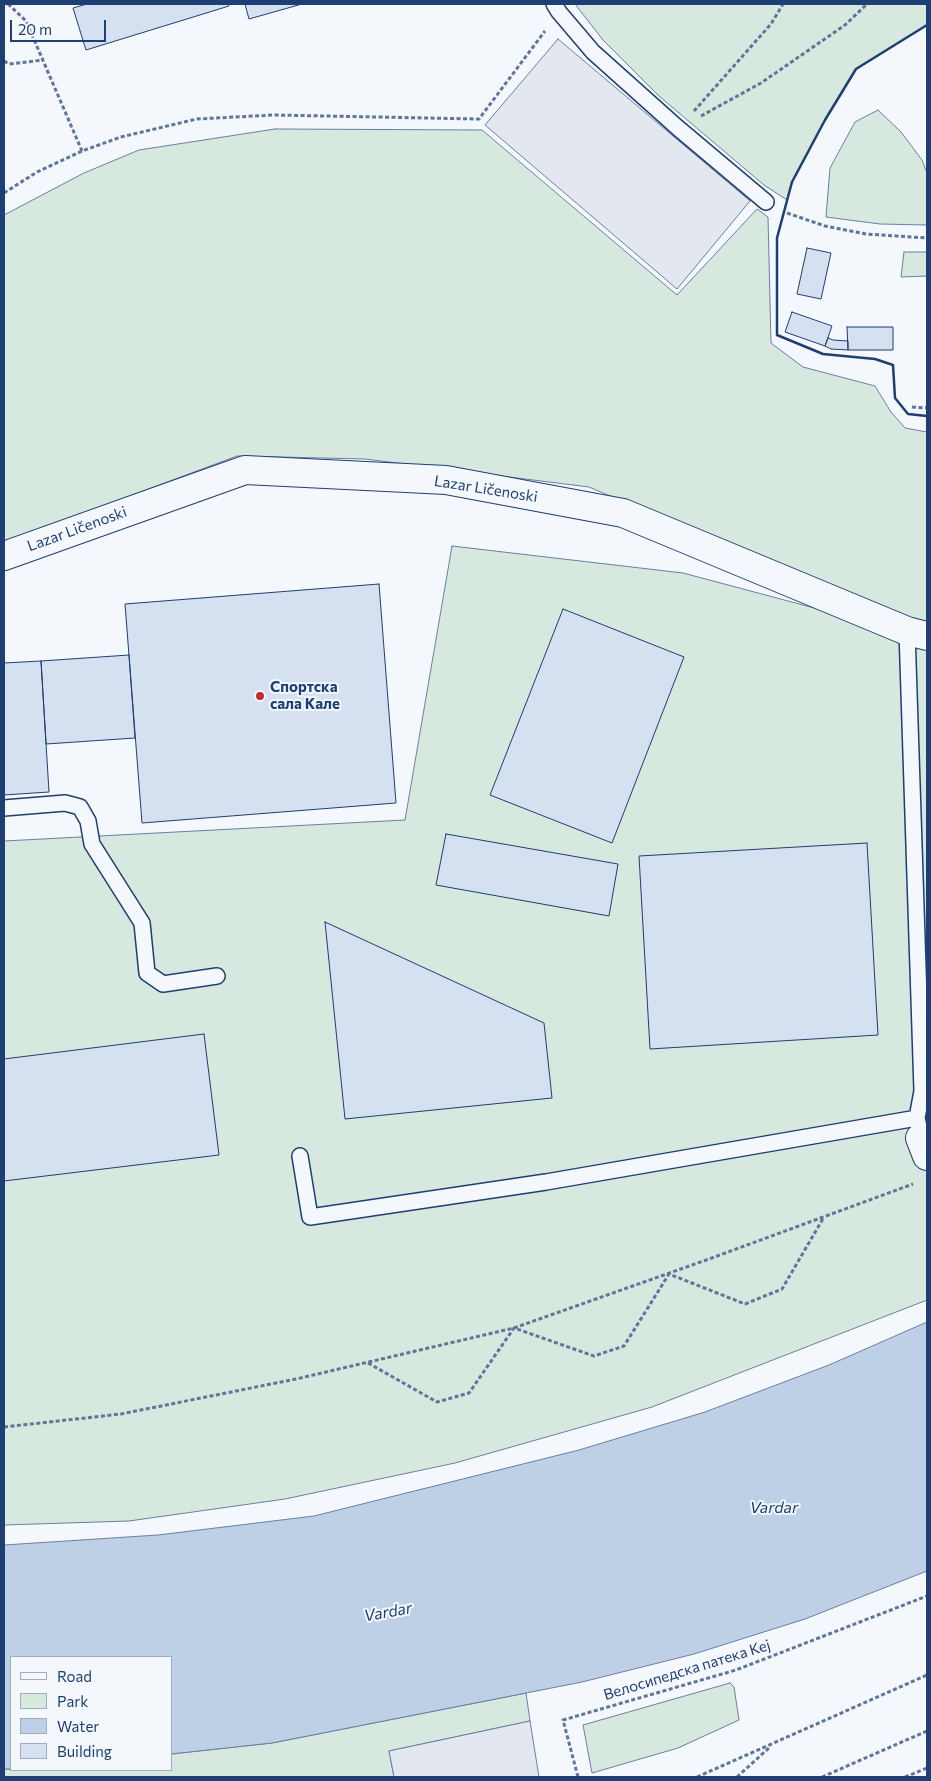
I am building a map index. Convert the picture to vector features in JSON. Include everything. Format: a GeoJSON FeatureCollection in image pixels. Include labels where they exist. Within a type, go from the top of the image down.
{"type":"FeatureCollection","features":[{"type":"Feature","properties":{"kind":"street","name":"Lazar Ličenoski"},"geometry":{"type":"LineString","coordinates":[[4,556],[245,470],[446,480],[623,513],[917,633]]}},
{"type":"Feature","properties":{"kind":"lane"},"geometry":{"type":"LineString","coordinates":[[557,8],[593,52],[678,128],[766,202]]}},
{"type":"Feature","properties":{"kind":"lane"},"geometry":{"type":"LineString","coordinates":[[300,1156],[310,1217],[546,1182],[922,1137],[925,1090],[917,633]]}},
{"type":"Feature","properties":{"kind":"lane"},"geometry":{"type":"LineString","coordinates":[[4,808],[64,803],[80,807],[88,822],[92,844],[142,924],[147,973],[162,984],[217,976]]}},
{"type":"Feature","properties":{"kind":"path"},"geometry":{"type":"LineString","coordinates":[[8,4],[26,20],[82,151]]}},
{"type":"Feature","properties":{"kind":"path"},"geometry":{"type":"LineString","coordinates":[[678,128],[771,24],[783,4]]}},
{"type":"Feature","properties":{"kind":"path"},"geometry":{"type":"LineString","coordinates":[[678,128],[761,83],[845,24],[867,4]]}},
{"type":"Feature","properties":{"kind":"path"},"geometry":{"type":"LineString","coordinates":[[4,193],[37,172],[82,151],[121,137],[197,119],[274,115],[479,119],[557,8]]}},
{"type":"Feature","properties":{"kind":"path"},"geometry":{"type":"LineString","coordinates":[[4,61],[9,64],[43,60]]}},
{"type":"Feature","properties":{"kind":"path"},"geometry":{"type":"LineString","coordinates":[[766,202],[784,212],[825,226],[866,234],[927,238]]}},
{"type":"Feature","properties":{"kind":"path"},"geometry":{"type":"LineString","coordinates":[[912,407],[927,408]]}},
{"type":"Feature","properties":{"kind":"path"},"geometry":{"type":"LineString","coordinates":[[4,1427],[121,1414],[368,1364],[514,1328],[669,1274],[918,1182]]}},
{"type":"Feature","properties":{"kind":"path"},"geometry":{"type":"LineString","coordinates":[[669,1274],[745,1304],[782,1289],[824,1216]]}},
{"type":"Feature","properties":{"kind":"path"},"geometry":{"type":"LineString","coordinates":[[514,1328],[594,1356],[624,1346],[669,1274]]}},
{"type":"Feature","properties":{"kind":"path"},"geometry":{"type":"LineString","coordinates":[[368,1364],[437,1402],[469,1393],[514,1328]]}},
{"type":"Feature","properties":{"kind":"path","name":"Велосипедска патека Кеј"},"geometry":{"type":"LineString","coordinates":[[578,1777],[563,1720],[736,1670],[927,1596]]}},
{"type":"Feature","properties":{"kind":"path"},"geometry":{"type":"LineString","coordinates":[[697,1777],[927,1675]]}},
{"type":"Feature","properties":{"kind":"path"},"geometry":{"type":"LineString","coordinates":[[822,1777],[927,1731]]}},
{"type":"Feature","properties":{"kind":"path"},"geometry":{"type":"LineString","coordinates":[[737,1777],[773,1744]]}},
{"type":"Feature","properties":{"kind":"path"},"geometry":{"type":"LineString","coordinates":[[905,1777],[927,1768]]}},
{"type":"Feature","properties":{"kind":"green space"},"geometry":{"type":"Polygon","coordinates":[[[575,4],[927,4],[927,25],[856,69],[825,120],[792,182],[787,200],[764,185],[659,96],[603,40],[575,4]]]}},
{"type":"Feature","properties":{"kind":"green space"},"geometry":{"type":"Polygon","coordinates":[[[878,110],[901,132],[922,160],[927,173],[927,225],[880,224],[826,217],[830,168],[855,122],[878,110]]]}},
{"type":"Feature","properties":{"kind":"green space"},"geometry":{"type":"Polygon","coordinates":[[[275,129],[482,130],[677,295],[757,209],[768,217],[771,343],[803,367],[875,386],[891,412],[905,428],[927,432],[927,632],[589,487],[365,459],[237,456],[4,543],[4,215],[84,173],[139,150],[275,129]]]}},
{"type":"Feature","properties":{"kind":"green space"},"geometry":{"type":"Polygon","coordinates":[[[904,252],[927,252],[927,276],[901,277],[904,252]]]}},
{"type":"Feature","properties":{"kind":"green space"},"geometry":{"type":"Polygon","coordinates":[[[452,546],[683,573],[927,638],[927,1300],[652,1407],[455,1463],[285,1499],[129,1521],[4,1525],[4,841],[405,820],[452,546]]]}},
{"type":"Feature","properties":{"kind":"green space"},"geometry":{"type":"Polygon","coordinates":[[[730,1683],[734,1687],[739,1720],[678,1748],[592,1773],[583,1725],[730,1683]]]}},
{"type":"Feature","properties":{"kind":"green space"},"geometry":{"type":"Polygon","coordinates":[[[526,1693],[530,1721],[389,1751],[394,1777],[4,1777],[4,1769],[10,1769],[10,1771],[172,1771],[172,1754],[272,1743],[526,1693]]]}},
{"type":"Feature","properties":{"kind":"shaded area"},"geometry":{"type":"Polygon","coordinates":[[[558,39],[750,201],[677,289],[485,125],[558,39]]]}},
{"type":"Feature","properties":{"kind":"shaded area"},"geometry":{"type":"Polygon","coordinates":[[[530,1721],[539,1777],[394,1777],[389,1751],[530,1721]]]}},
{"type":"Feature","properties":{"kind":"water","name":"Vardar"},"geometry":{"type":"Polygon","coordinates":[[[927,1322],[927,1571],[805,1619],[694,1654],[582,1682],[272,1743],[172,1754],[172,1656],[10,1656],[10,1769],[4,1769],[4,1545],[158,1535],[314,1516],[579,1450],[705,1412],[829,1365],[927,1322]]]}},
{"type":"Feature","properties":{"kind":"building"},"geometry":{"type":"Polygon","coordinates":[[[87,4],[228,4],[229,6],[86,50],[73,8],[87,4]]]}},
{"type":"Feature","properties":{"kind":"building"},"geometry":{"type":"Polygon","coordinates":[[[245,4],[302,4],[249,19],[245,4]]]}},
{"type":"Feature","properties":{"kind":"building"},"geometry":{"type":"Polygon","coordinates":[[[807,248],[831,253],[821,299],[797,294],[807,248]]]}},
{"type":"Feature","properties":{"kind":"building"},"geometry":{"type":"Polygon","coordinates":[[[792,312],[832,326],[825,346],[785,332],[792,312]]]}},
{"type":"Feature","properties":{"kind":"building"},"geometry":{"type":"Polygon","coordinates":[[[847,327],[893,327],[893,350],[848,350],[847,327]]]}},
{"type":"Feature","properties":{"kind":"building"},"geometry":{"type":"Polygon","coordinates":[[[828,338],[848,341],[848,350],[831,349],[825,346],[828,338]]]}},
{"type":"Feature","properties":{"kind":"building","name":"Спортска сала Кале"},"geometry":{"type":"Polygon","coordinates":[[[379,584],[396,803],[142,823],[125,604],[379,584]]]}},
{"type":"Feature","properties":{"kind":"building"},"geometry":{"type":"Polygon","coordinates":[[[563,609],[684,657],[612,843],[490,795],[563,609]]]}},
{"type":"Feature","properties":{"kind":"building"},"geometry":{"type":"Polygon","coordinates":[[[129,655],[135,738],[46,744],[41,661],[129,655]]]}},
{"type":"Feature","properties":{"kind":"building"},"geometry":{"type":"Polygon","coordinates":[[[41,661],[49,792],[4,795],[4,663],[41,661]]]}},
{"type":"Feature","properties":{"kind":"building"},"geometry":{"type":"Polygon","coordinates":[[[446,834],[618,864],[609,916],[436,885],[446,834]]]}},
{"type":"Feature","properties":{"kind":"building"},"geometry":{"type":"Polygon","coordinates":[[[867,843],[878,1035],[650,1049],[639,856],[867,843]]]}},
{"type":"Feature","properties":{"kind":"building"},"geometry":{"type":"Polygon","coordinates":[[[325,922],[544,1023],[552,1098],[345,1119],[325,922]]]}},
{"type":"Feature","properties":{"kind":"building"},"geometry":{"type":"Polygon","coordinates":[[[204,1034],[219,1155],[4,1181],[4,1059],[204,1034]]]}},
{"type":"Feature","properties":{"kind":"wall"},"geometry":{"type":"LineString","coordinates":[[927,25],[856,69],[825,120],[792,182],[777,238],[777,335],[823,354],[875,359],[893,365],[895,398],[908,414],[927,416]]}},
{"type":"Feature","properties":{"kind":"place","name":"Спортска сала Кале"},"geometry":{"type":"Point","coordinates":[260,696]}}]}
